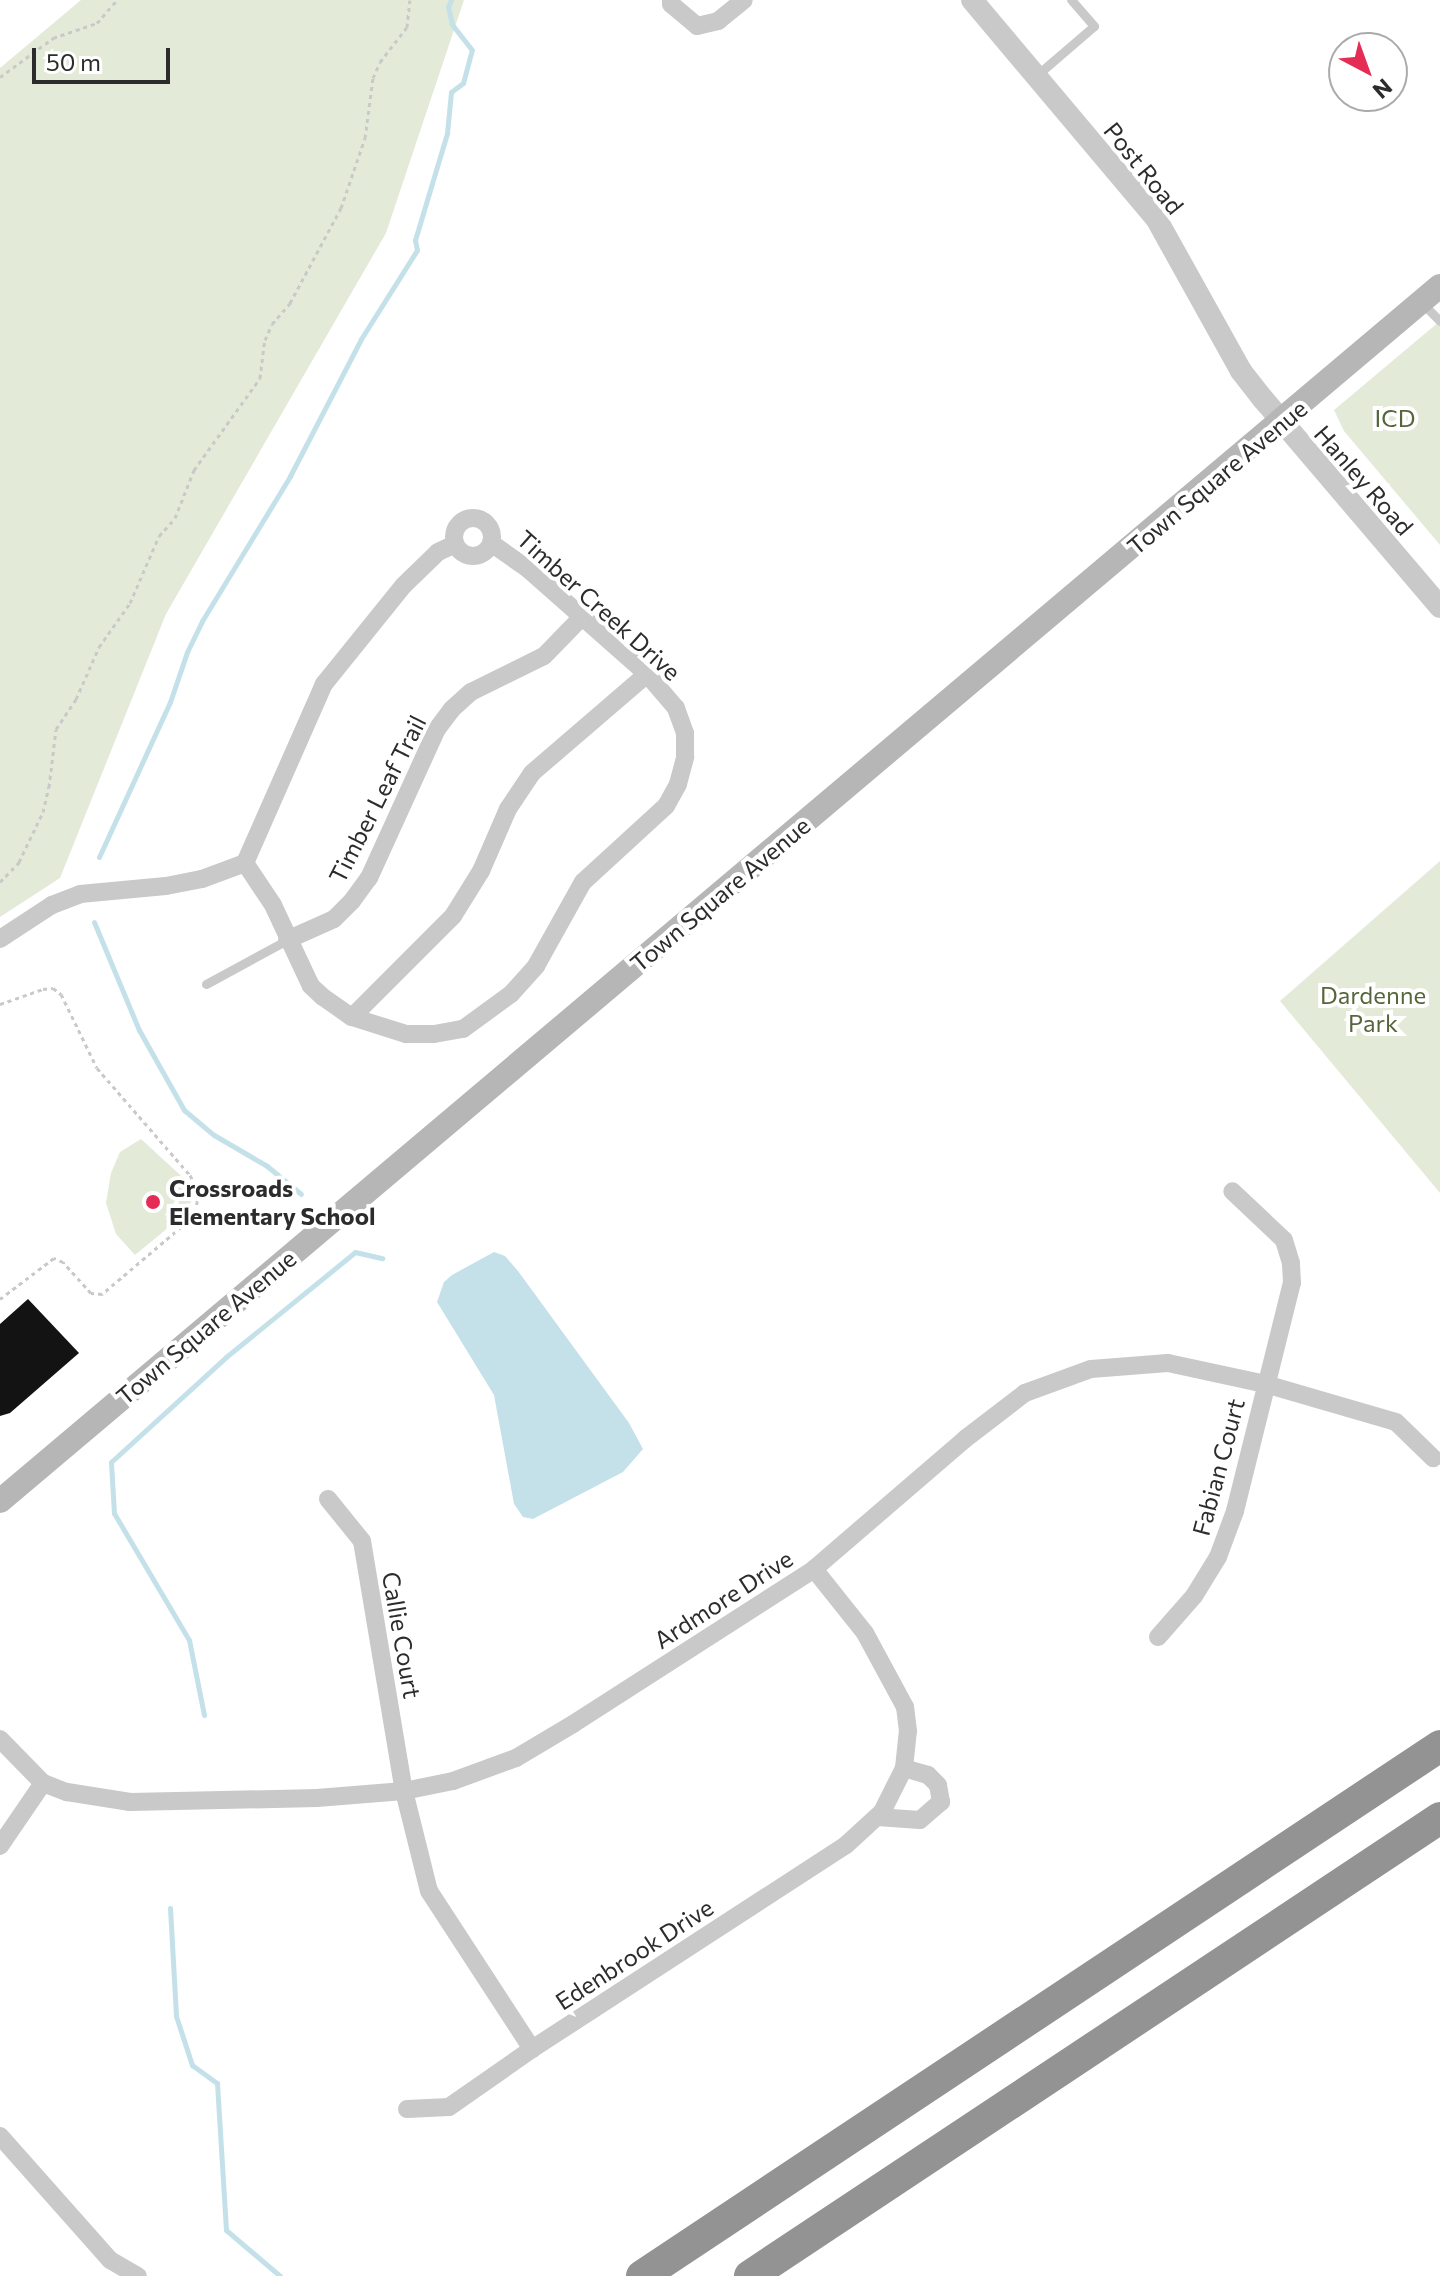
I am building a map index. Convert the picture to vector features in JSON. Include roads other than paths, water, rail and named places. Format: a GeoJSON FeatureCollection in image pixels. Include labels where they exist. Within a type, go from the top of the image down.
{"type":"FeatureCollection","features":[{"type":"Feature","properties":{"kind":"highway"},"geometry":{"type":"LineString","coordinates":[[642,2276],[1440,1746]]}},
{"type":"Feature","properties":{"kind":"highway"},"geometry":{"type":"LineString","coordinates":[[750,2276],[1440,1818]]}},
{"type":"Feature","properties":{"kind":"main road","name":"Town Square Avenue"},"geometry":{"type":"LineString","coordinates":[[0,1501],[1440,286]]}},
{"type":"Feature","properties":{"kind":"street"},"geometry":{"type":"LineString","coordinates":[[671,0],[671,4],[697,26],[718,21],[744,0]]}},
{"type":"Feature","properties":{"kind":"street","name":"Post Road"},"geometry":{"type":"LineString","coordinates":[[972,0],[1157,220],[1241,371],[1281,423]]}},
{"type":"Feature","properties":{"kind":"street","name":"Hanley Road"},"geometry":{"type":"LineString","coordinates":[[1281,423],[1440,607]]}},
{"type":"Feature","properties":{"kind":"street"},"geometry":{"type":"LineString","coordinates":[[474,518],[490,527],[491,543],[487,551],[475,556],[463,553],[455,544],[457,525],[474,518]]}},
{"type":"Feature","properties":{"kind":"street","name":"Timber Creek Drive"},"geometry":{"type":"LineString","coordinates":[[245,863],[273,905],[311,986],[352,1017],[406,1034],[463,1029],[511,994],[536,966],[583,882],[666,806],[678,784],[685,757],[685,733],[676,708],[647,674],[528,569],[491,543]]}},
{"type":"Feature","properties":{"kind":"street"},"geometry":{"type":"LineString","coordinates":[[0,939],[52,905],[80,894],[166,886],[202,879],[245,863],[324,684],[404,585],[438,552],[455,544]]}},
{"type":"Feature","properties":{"kind":"street","name":"Timber Leaf Trail"},"geometry":{"type":"LineString","coordinates":[[287,940],[334,919],[369,878],[437,729],[452,709],[471,692],[544,656],[581,618]]}},
{"type":"Feature","properties":{"kind":"street"},"geometry":{"type":"LineString","coordinates":[[352,1017],[453,916],[481,871],[508,809],[532,773],[647,674]]}},
{"type":"Feature","properties":{"kind":"street","name":"Fabian Court"},"geometry":{"type":"LineString","coordinates":[[1158,1637],[1194,1596],[1218,1557],[1235,1511],[1292,1283],[1291,1263],[1284,1240],[1232,1191]]}},
{"type":"Feature","properties":{"kind":"street","name":"Ardmore Drive"},"geometry":{"type":"LineString","coordinates":[[0,1739],[43,1783],[67,1792],[130,1802],[317,1798],[404,1791],[453,1781],[516,1758],[814,1569],[965,1439],[1025,1393],[1091,1369],[1168,1363],[1265,1384],[1396,1422],[1433,1458]]}},
{"type":"Feature","properties":{"kind":"street","name":"Callie Court"},"geometry":{"type":"LineString","coordinates":[[328,1499],[362,1541],[404,1791],[429,1891],[532,2049]]}},
{"type":"Feature","properties":{"kind":"street","name":"Edenbrook Drive"},"geometry":{"type":"LineString","coordinates":[[407,2109],[449,2107],[532,2049],[846,1845],[877,1817],[904,1768],[908,1731],[905,1707],[865,1633],[814,1569]]}},
{"type":"Feature","properties":{"kind":"street"},"geometry":{"type":"LineString","coordinates":[[877,1817],[920,1820],[941,1802],[938,1785],[928,1775],[904,1768]]}},
{"type":"Feature","properties":{"kind":"street"},"geometry":{"type":"LineString","coordinates":[[0,1846],[43,1783]]}},
{"type":"Feature","properties":{"kind":"street"},"geometry":{"type":"LineString","coordinates":[[0,2136],[110,2260],[138,2276]]}},
{"type":"Feature","properties":{"kind":"lane"},"geometry":{"type":"LineString","coordinates":[[1035,76],[1094,26],[1071,0]]}},
{"type":"Feature","properties":{"kind":"lane"},"geometry":{"type":"LineString","coordinates":[[1421,302],[1440,321]]}},
{"type":"Feature","properties":{"kind":"lane"},"geometry":{"type":"LineString","coordinates":[[206,984],[287,940]]}},
{"type":"Feature","properties":{"kind":"water"},"geometry":{"type":"Polygon","coordinates":[[[494,1252],[505,1256],[518,1271],[629,1423],[643,1449],[623,1472],[533,1519],[523,1517],[514,1504],[494,1395],[437,1302],[444,1282],[494,1252]]]}},
{"type":"Feature","properties":{"kind":"waterway"},"geometry":{"type":"LineString","coordinates":[[99,857],[170,702],[187,652],[202,621],[290,476],[361,339],[417,250],[415,240],[447,133],[451,92],[463,83],[472,50],[452,24],[448,7],[451,0]]}},
{"type":"Feature","properties":{"kind":"waterway"},"geometry":{"type":"LineString","coordinates":[[94,922],[139,1030],[184,1110],[214,1135],[267,1166],[301,1194]]}},
{"type":"Feature","properties":{"kind":"waterway"},"geometry":{"type":"LineString","coordinates":[[204,1715],[189,1640],[114,1513],[111,1462],[226,1357],[355,1252],[382,1258]]}},
{"type":"Feature","properties":{"kind":"waterway"},"geometry":{"type":"LineString","coordinates":[[170,1908],[176,2016],[192,2065],[217,2083],[226,2230],[280,2276]]}},
{"type":"Feature","properties":{"kind":"place","name":"Crossroads Elementary School"},"geometry":{"type":"Point","coordinates":[153,1202]}},
{"type":"Feature","properties":{"kind":"park label","name":"ICD"},"geometry":{"type":"Point","coordinates":[1395,418]}},
{"type":"Feature","properties":{"kind":"park label","name":"Dardenne Park"},"geometry":{"type":"Point","coordinates":[1373,1009]}}]}
